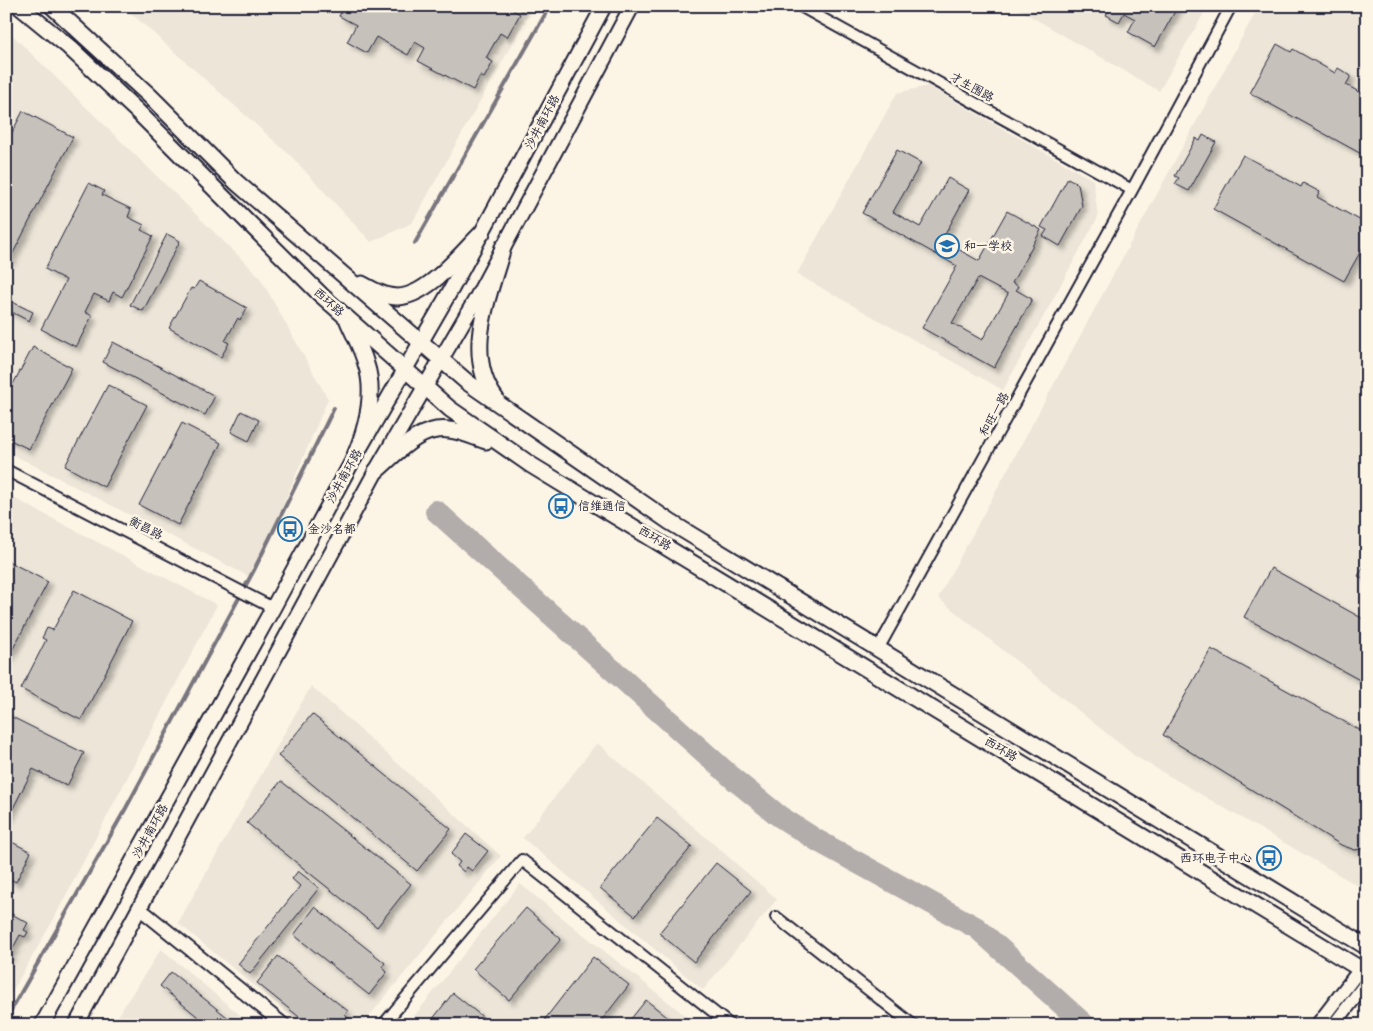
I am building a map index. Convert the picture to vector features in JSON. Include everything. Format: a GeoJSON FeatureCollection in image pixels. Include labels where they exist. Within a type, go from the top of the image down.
{"type":"FeatureCollection","features":[{"type":"Feature","properties":{"kind":"main road","name":"西环路"},"geometry":{"type":"LineString","coordinates":[[19,6],[96,72],[321,296],[450,410],[503,447],[1365,971]]}},
{"type":"Feature","properties":{"kind":"main road","name":"西环路"},"geometry":{"type":"LineString","coordinates":[[52,6],[151,97],[236,182],[467,382],[670,522],[1367,947]]}},
{"type":"Feature","properties":{"kind":"main road","name":"沙井南环路"},"geometry":{"type":"LineString","coordinates":[[42,1025],[354,458],[482,233],[604,6]]}},
{"type":"Feature","properties":{"kind":"main road","name":"沙井南环路"},"geometry":{"type":"LineString","coordinates":[[76,1025],[376,471],[503,247],[632,6]]}},
{"type":"Feature","properties":{"kind":"main road"},"geometry":{"type":"LineString","coordinates":[[340,273],[387,296],[408,295],[427,286],[482,233]]}},
{"type":"Feature","properties":{"kind":"main road"},"geometry":{"type":"LineString","coordinates":[[500,404],[484,377],[479,343],[503,247]]}},
{"type":"Feature","properties":{"kind":"main road"},"geometry":{"type":"LineString","coordinates":[[346,317],[366,364],[369,390],[364,431],[354,458]]}},
{"type":"Feature","properties":{"kind":"main road"},"geometry":{"type":"LineString","coordinates":[[376,471],[416,437],[438,429],[450,430],[503,447]]}},
{"type":"Feature","properties":{"kind":"street","name":"才生围路"},"geometry":{"type":"LineString","coordinates":[[800,6],[1132,190]]}},
{"type":"Feature","properties":{"kind":"street","name":"和旺一路"},"geometry":{"type":"LineString","coordinates":[[878,649],[1132,190],[1230,6]]}},
{"type":"Feature","properties":{"kind":"street","name":"衡昌路"},"geometry":{"type":"LineString","coordinates":[[6,470],[273,608]]}},
{"type":"Feature","properties":{"kind":"street"},"geometry":{"type":"LineString","coordinates":[[383,1025],[522,860],[730,1025]]}},
{"type":"Feature","properties":{"kind":"street"},"geometry":{"type":"LineString","coordinates":[[139,908],[284,1025]]}},
{"type":"Feature","properties":{"kind":"street"},"geometry":{"type":"LineString","coordinates":[[776,917],[913,1025]]}},
{"type":"Feature","properties":{"kind":"street"},"geometry":{"type":"LineString","coordinates":[[1317,1025],[1365,971]]}},
{"type":"Feature","properties":{"kind":"street"},"geometry":{"type":"LineString","coordinates":[[1334,1025],[1365,971]]}},
{"type":"Feature","properties":{"kind":"shaded area"},"geometry":{"type":"Polygon","coordinates":[[[123,6],[533,6],[412,223],[371,242],[291,156],[123,6]]]}},
{"type":"Feature","properties":{"kind":"shaded area"},"geometry":{"type":"Polygon","coordinates":[[[1013,6],[1208,6],[1159,91],[1013,6]]]}},
{"type":"Feature","properties":{"kind":"shaded area"},"geometry":{"type":"Polygon","coordinates":[[[1259,6],[1367,6],[1367,891],[1135,756],[938,598],[1259,6]]]}},
{"type":"Feature","properties":{"kind":"shaded area"},"geometry":{"type":"Polygon","coordinates":[[[6,29],[259,276],[328,399],[252,578],[6,451],[6,29]]]}},
{"type":"Feature","properties":{"kind":"shaded area","name":"和一学校"},"geometry":{"type":"Polygon","coordinates":[[[928,86],[1093,180],[1098,217],[1003,390],[797,274],[897,93],[928,86]]]}},
{"type":"Feature","properties":{"kind":"shaded area"},"geometry":{"type":"Polygon","coordinates":[[[6,494],[217,605],[52,922],[6,1002],[6,494]]]}},
{"type":"Feature","properties":{"kind":"shaded area"},"geometry":{"type":"Polygon","coordinates":[[[311,686],[501,856],[362,1025],[302,1025],[178,923],[311,686]]]}},
{"type":"Feature","properties":{"kind":"shaded area"},"geometry":{"type":"Polygon","coordinates":[[[597,743],[777,899],[703,990],[523,838],[597,743]]]}},
{"type":"Feature","properties":{"kind":"shaded area"},"geometry":{"type":"Polygon","coordinates":[[[520,884],[697,1025],[407,1025],[520,884]]]}},
{"type":"Feature","properties":{"kind":"shaded area"},"geometry":{"type":"Polygon","coordinates":[[[161,949],[252,1025],[112,1025],[161,949]]]}},
{"type":"Feature","properties":{"kind":"building"},"geometry":{"type":"Polygon","coordinates":[[[344,6],[524,6],[522,11],[515,7],[513,10],[520,14],[507,37],[500,33],[486,58],[493,62],[484,78],[480,76],[473,90],[418,61],[425,48],[415,42],[408,55],[376,37],[367,53],[347,42],[356,25],[339,16],[344,6]]]}},
{"type":"Feature","properties":{"kind":"building"},"geometry":{"type":"Polygon","coordinates":[[[1111,6],[1178,6],[1155,47],[1128,32],[1135,19],[1124,13],[1119,22],[1106,15],[1111,6]]]}},
{"type":"Feature","properties":{"kind":"building"},"geometry":{"type":"Polygon","coordinates":[[[1277,44],[1291,52],[1293,49],[1335,73],[1338,68],[1351,76],[1346,85],[1367,96],[1367,157],[1250,93],[1277,44]]]}},
{"type":"Feature","properties":{"kind":"building"},"geometry":{"type":"Polygon","coordinates":[[[23,111],[73,137],[9,261],[6,260],[6,144],[23,111]]]}},
{"type":"Feature","properties":{"kind":"building"},"geometry":{"type":"Polygon","coordinates":[[[1203,135],[1216,142],[1189,191],[1175,184],[1179,178],[1175,176],[1196,138],[1200,141],[1203,135]]]}},
{"type":"Feature","properties":{"kind":"building"},"geometry":{"type":"Polygon","coordinates":[[[897,150],[921,163],[893,212],[920,227],[948,178],[969,190],[942,240],[979,261],[1007,211],[1041,230],[1012,283],[1018,286],[1016,290],[1032,299],[994,368],[922,328],[957,266],[862,213],[897,150]],[[978,278],[952,323],[982,340],[1008,294],[978,278]]]}},
{"type":"Feature","properties":{"kind":"building"},"geometry":{"type":"Polygon","coordinates":[[[1243,155],[1301,187],[1303,183],[1320,192],[1317,197],[1367,224],[1367,240],[1344,281],[1213,209],[1243,155]]]}},
{"type":"Feature","properties":{"kind":"building"},"geometry":{"type":"Polygon","coordinates":[[[1068,178],[1078,184],[1082,206],[1060,246],[1043,236],[1047,230],[1041,227],[1068,178]]]}},
{"type":"Feature","properties":{"kind":"building"},"geometry":{"type":"Polygon","coordinates":[[[89,183],[104,191],[102,195],[131,209],[128,217],[144,225],[141,230],[153,236],[122,297],[113,292],[109,301],[94,294],[85,312],[92,316],[76,347],[41,329],[66,280],[45,269],[89,183]]]}},
{"type":"Feature","properties":{"kind":"building"},"geometry":{"type":"Polygon","coordinates":[[[167,234],[180,241],[143,311],[130,305],[167,234]]]}},
{"type":"Feature","properties":{"kind":"building"},"geometry":{"type":"Polygon","coordinates":[[[199,281],[247,308],[240,320],[238,318],[225,341],[229,343],[221,357],[169,328],[191,288],[194,289],[199,281]]]}},
{"type":"Feature","properties":{"kind":"building"},"geometry":{"type":"Polygon","coordinates":[[[6,299],[33,312],[29,321],[6,309],[6,299]]]}},
{"type":"Feature","properties":{"kind":"building"},"geometry":{"type":"Polygon","coordinates":[[[113,342],[215,396],[205,415],[103,362],[113,342]]]}},
{"type":"Feature","properties":{"kind":"building"},"geometry":{"type":"Polygon","coordinates":[[[33,347],[72,368],[29,449],[6,438],[6,397],[33,347]]]}},
{"type":"Feature","properties":{"kind":"building"},"geometry":{"type":"Polygon","coordinates":[[[108,385],[147,405],[104,487],[65,466],[108,385]]]}},
{"type":"Feature","properties":{"kind":"building"},"geometry":{"type":"Polygon","coordinates":[[[241,411],[259,420],[249,441],[231,432],[241,411]]]}},
{"type":"Feature","properties":{"kind":"building"},"geometry":{"type":"Polygon","coordinates":[[[182,423],[221,443],[178,525],[139,505],[182,423]]]}},
{"type":"Feature","properties":{"kind":"building"},"geometry":{"type":"Polygon","coordinates":[[[6,560],[48,582],[6,662],[6,560]]]}},
{"type":"Feature","properties":{"kind":"building"},"geometry":{"type":"Polygon","coordinates":[[[1367,561],[1367,581],[1358,576],[1367,561]]]}},
{"type":"Feature","properties":{"kind":"building"},"geometry":{"type":"Polygon","coordinates":[[[1271,568],[1367,621],[1367,684],[1244,617],[1271,568]]]}},
{"type":"Feature","properties":{"kind":"building"},"geometry":{"type":"Polygon","coordinates":[[[74,590],[132,621],[81,720],[21,689],[46,640],[42,638],[47,628],[53,630],[74,590]]]}},
{"type":"Feature","properties":{"kind":"building","name":"西环电子中心"},"geometry":{"type":"Polygon","coordinates":[[[1211,649],[1367,734],[1367,848],[1355,850],[1341,845],[1163,735],[1211,649]]]}},
{"type":"Feature","properties":{"kind":"building"},"geometry":{"type":"Polygon","coordinates":[[[6,714],[84,753],[67,786],[33,769],[6,822],[6,714]]]}},
{"type":"Feature","properties":{"kind":"building"},"geometry":{"type":"Polygon","coordinates":[[[312,714],[451,829],[417,871],[278,756],[312,714]]]}},
{"type":"Feature","properties":{"kind":"building"},"geometry":{"type":"Polygon","coordinates":[[[281,781],[411,884],[377,927],[247,823],[281,781]]]}},
{"type":"Feature","properties":{"kind":"building"},"geometry":{"type":"Polygon","coordinates":[[[657,818],[692,846],[635,916],[600,888],[657,818]]]}},
{"type":"Feature","properties":{"kind":"building"},"geometry":{"type":"Polygon","coordinates":[[[466,834],[488,851],[472,871],[467,867],[464,872],[457,866],[460,862],[451,854],[466,834]]]}},
{"type":"Feature","properties":{"kind":"building"},"geometry":{"type":"Polygon","coordinates":[[[6,839],[31,852],[16,882],[6,877],[6,839]]]}},
{"type":"Feature","properties":{"kind":"building"},"geometry":{"type":"Polygon","coordinates":[[[716,863],[751,891],[694,962],[659,933],[716,863]]]}},
{"type":"Feature","properties":{"kind":"building"},"geometry":{"type":"Polygon","coordinates":[[[298,871],[319,888],[250,974],[238,964],[300,886],[292,879],[298,871]]]}},
{"type":"Feature","properties":{"kind":"building"},"geometry":{"type":"Polygon","coordinates":[[[315,907],[385,963],[382,967],[387,972],[369,995],[294,935],[315,907]]]}},
{"type":"Feature","properties":{"kind":"building"},"geometry":{"type":"Polygon","coordinates":[[[526,908],[561,939],[509,1000],[473,969],[526,908]]]}},
{"type":"Feature","properties":{"kind":"building"},"geometry":{"type":"Polygon","coordinates":[[[6,911],[28,923],[24,930],[28,932],[25,937],[20,935],[6,961],[6,911]]]}},
{"type":"Feature","properties":{"kind":"building"},"geometry":{"type":"Polygon","coordinates":[[[278,956],[348,1011],[345,1015],[350,1020],[346,1025],[309,1025],[257,983],[278,956]]]}},
{"type":"Feature","properties":{"kind":"building"},"geometry":{"type":"Polygon","coordinates":[[[593,957],[629,985],[598,1025],[552,1025],[545,1019],[593,957]]]}},
{"type":"Feature","properties":{"kind":"building"},"geometry":{"type":"Polygon","coordinates":[[[171,972],[237,1025],[208,1025],[160,986],[171,972]]]}},
{"type":"Feature","properties":{"kind":"building"},"geometry":{"type":"Polygon","coordinates":[[[453,993],[485,1019],[481,1025],[428,1025],[453,993]]]}},
{"type":"Feature","properties":{"kind":"building"},"geometry":{"type":"Polygon","coordinates":[[[646,1000],[677,1025],[626,1025],[646,1000]]]}},
{"type":"Feature","properties":{"kind":"building"},"geometry":{"type":"Polygon","coordinates":[[[142,1018],[154,1025],[138,1025],[142,1018]]]}},
{"type":"Feature","properties":{"kind":"waterway"},"geometry":{"type":"LineString","coordinates":[[415,243],[550,6]]}},
{"type":"Feature","properties":{"kind":"waterway"},"geometry":{"type":"LineString","coordinates":[[6,1019],[126,808],[254,570],[334,408]]}},
{"type":"Feature","properties":{"kind":"waterway"},"geometry":{"type":"LineString","coordinates":[[436,511],[736,781],[779,816],[818,841],[977,928],[1085,1025]]}},
{"type":"Feature","properties":{"kind":"place","name":"和一学校"},"geometry":{"type":"Point","coordinates":[947,246]}},
{"type":"Feature","properties":{"kind":"place","name":"信维通信"},"geometry":{"type":"Point","coordinates":[561,506]}},
{"type":"Feature","properties":{"kind":"place","name":"金沙名都"},"geometry":{"type":"Point","coordinates":[290,529]}},
{"type":"Feature","properties":{"kind":"place","name":"西环电子中心"},"geometry":{"type":"Point","coordinates":[1269,858]}}]}
